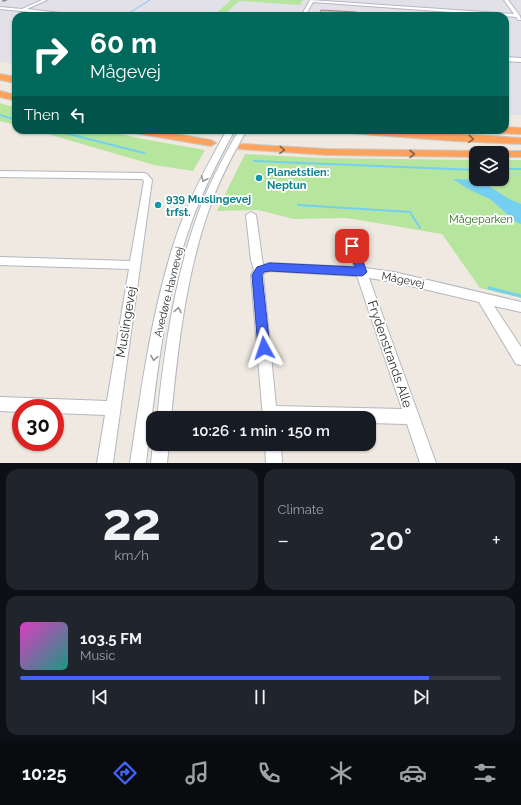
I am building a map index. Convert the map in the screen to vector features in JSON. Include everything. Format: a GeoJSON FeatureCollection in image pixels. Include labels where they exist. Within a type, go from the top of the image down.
{"type":"FeatureCollection","features":[{"type":"Feature","properties":{"kind":"highway"},"geometry":{"type":"LineString","coordinates":[[0,72],[12,73]]}},
{"type":"Feature","properties":{"kind":"highway"},"geometry":{"type":"LineString","coordinates":[[0,77],[12,79]]}},
{"type":"Feature","properties":{"kind":"highway"},"geometry":{"type":"LineString","coordinates":[[0,86],[12,88]]}},
{"type":"Feature","properties":{"kind":"highway"},"geometry":{"type":"LineString","coordinates":[[0,94],[12,97]]}},
{"type":"Feature","properties":{"kind":"highway"},"geometry":{"type":"LineString","coordinates":[[509,121],[521,122]]}},
{"type":"Feature","properties":{"kind":"highway"},"geometry":{"type":"LineString","coordinates":[[509,131],[521,131]]}},
{"type":"Feature","properties":{"kind":"highway"},"geometry":{"type":"LineString","coordinates":[[159,134],[229,145],[327,152],[469,154]]}},
{"type":"Feature","properties":{"kind":"highway"},"geometry":{"type":"LineString","coordinates":[[401,134],[521,141]]}},
{"type":"Feature","properties":{"kind":"highway"},"geometry":{"type":"LineString","coordinates":[[509,154],[521,154]]}},
{"type":"Feature","properties":{"kind":"street"},"geometry":{"type":"LineString","coordinates":[[0,9],[16,12],[45,0]]}},
{"type":"Feature","properties":{"kind":"street"},"geometry":{"type":"LineString","coordinates":[[305,12],[312,0],[466,12]]}},
{"type":"Feature","properties":{"kind":"street"},"geometry":{"type":"LineString","coordinates":[[506,0],[521,21]]}},
{"type":"Feature","properties":{"kind":"street"},"geometry":{"type":"LineString","coordinates":[[0,9],[43,12]]}},
{"type":"Feature","properties":{"kind":"street"},"geometry":{"type":"LineString","coordinates":[[509,15],[518,16]]}},
{"type":"Feature","properties":{"kind":"street"},"geometry":{"type":"LineString","coordinates":[[509,56],[521,57]]}},
{"type":"Feature","properties":{"kind":"street"},"geometry":{"type":"LineString","coordinates":[[509,59],[521,60]]}},
{"type":"Feature","properties":{"kind":"street","name":"Avedøre Havnevej"},"geometry":{"type":"LineString","coordinates":[[165,411],[175,326],[183,283],[207,203],[229,145],[230,134]]}},
{"type":"Feature","properties":{"kind":"street","name":"Avedøre Havnevej"},"geometry":{"type":"LineString","coordinates":[[138,463],[149,384],[171,274],[194,201],[210,167],[236,134]]}},
{"type":"Feature","properties":{"kind":"street","name":"Muslingevej"},"geometry":{"type":"LineString","coordinates":[[0,174],[144,176],[148,180],[105,463]]}},
{"type":"Feature","properties":{"kind":"street"},"geometry":{"type":"LineString","coordinates":[[251,215],[256,260],[260,270],[257,275],[270,411]]}},
{"type":"Feature","properties":{"kind":"street","name":"Frydenstrands Alle"},"geometry":{"type":"LineString","coordinates":[[352,246],[428,463]]}},
{"type":"Feature","properties":{"kind":"street"},"geometry":{"type":"LineString","coordinates":[[0,261],[135,265]]}},
{"type":"Feature","properties":{"kind":"street","name":"Mågevej"},"geometry":{"type":"LineString","coordinates":[[260,270],[270,267],[362,272],[394,277],[521,307]]}},
{"type":"Feature","properties":{"kind":"street"},"geometry":{"type":"LineString","coordinates":[[482,298],[521,359]]}},
{"type":"Feature","properties":{"kind":"street"},"geometry":{"type":"LineString","coordinates":[[0,404],[113,408]]}},
{"type":"Feature","properties":{"kind":"street"},"geometry":{"type":"LineString","coordinates":[[376,416],[412,417]]}},
{"type":"Feature","properties":{"kind":"street"},"geometry":{"type":"LineString","coordinates":[[159,463],[160,451]]}},
{"type":"Feature","properties":{"kind":"street"},"geometry":{"type":"LineString","coordinates":[[273,451],[274,463]]}},
{"type":"Feature","properties":{"kind":"shaded area"},"geometry":{"type":"Polygon","coordinates":[[[0,0],[521,0],[521,115],[509,115],[509,12],[12,12],[12,64],[0,62],[0,0]]]}},
{"type":"Feature","properties":{"kind":"green space"},"geometry":{"type":"Polygon","coordinates":[[[231,0],[303,0],[300,5],[239,1],[227,12],[218,12],[231,0]]]}},
{"type":"Feature","properties":{"kind":"green space"},"geometry":{"type":"Polygon","coordinates":[[[0,103],[12,107],[12,124],[0,121],[0,103]]]}},
{"type":"Feature","properties":{"kind":"green space"},"geometry":{"type":"Polygon","coordinates":[[[48,134],[120,134],[205,150],[193,171],[154,165],[48,134]]]}},
{"type":"Feature","properties":{"kind":"green space","name":"Mågeparken"},"geometry":{"type":"Polygon","coordinates":[[[245,154],[320,158],[469,160],[469,186],[509,186],[509,160],[521,160],[521,298],[480,288],[442,234],[347,218],[294,219],[258,210],[217,211],[245,154]]]}},
{"type":"Feature","properties":{"kind":"water"},"geometry":{"type":"Polygon","coordinates":[[[453,179],[469,180],[469,186],[489,186],[509,199],[521,204],[521,224],[516,222],[490,199],[468,189],[453,179]]]}},
{"type":"Feature","properties":{"kind":"building"},"geometry":{"type":"Polygon","coordinates":[[[321,10],[356,12],[320,12],[321,10]]]}},
{"type":"Feature","properties":{"kind":"waterway"},"geometry":{"type":"LineString","coordinates":[[130,12],[150,0]]}},
{"type":"Feature","properties":{"kind":"waterway"},"geometry":{"type":"LineString","coordinates":[[0,115],[12,119]]}},
{"type":"Feature","properties":{"kind":"waterway"},"geometry":{"type":"LineString","coordinates":[[69,134],[144,153]]}},
{"type":"Feature","properties":{"kind":"waterway"},"geometry":{"type":"LineString","coordinates":[[254,161],[469,170]]}},
{"type":"Feature","properties":{"kind":"waterway"},"geometry":{"type":"LineString","coordinates":[[509,169],[521,169]]}},
{"type":"Feature","properties":{"kind":"waterway"},"geometry":{"type":"LineString","coordinates":[[298,205],[410,212],[420,228]]}},
{"type":"Feature","properties":{"kind":"waterway"},"geometry":{"type":"LineString","coordinates":[[489,288],[521,296]]}},
{"type":"Feature","properties":{"kind":"place","name":"Planetstien: Neptun"},"geometry":{"type":"Point","coordinates":[259,178]}},
{"type":"Feature","properties":{"kind":"place","name":"939 Muslingevej trfst."},"geometry":{"type":"Point","coordinates":[158,205]}},
{"type":"Feature","properties":{"kind":"route"},"geometry":{"type":"LineString","coordinates":[[264,348],[257,275],[258,272],[264,268],[270,267],[331,269],[362,272],[352,246]]}}]}
